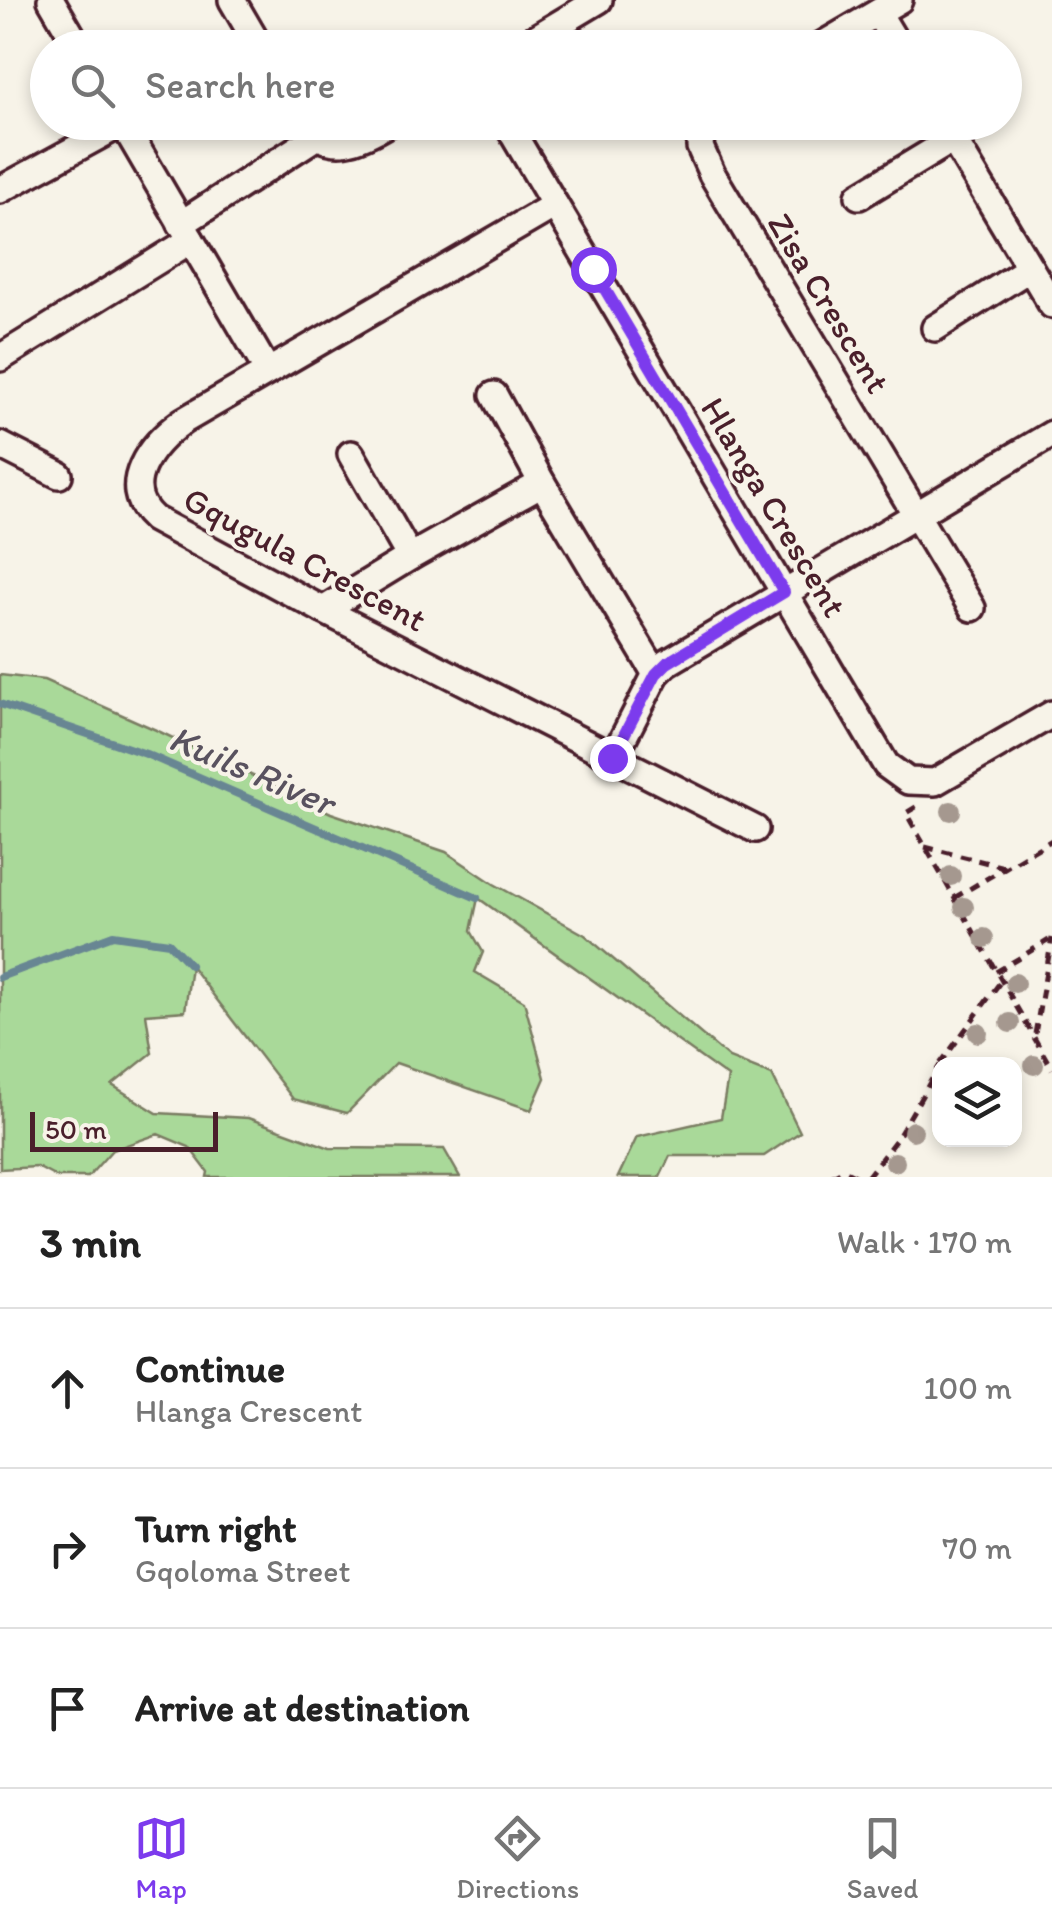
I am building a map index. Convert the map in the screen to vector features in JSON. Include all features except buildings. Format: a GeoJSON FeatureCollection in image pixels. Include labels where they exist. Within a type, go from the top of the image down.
{"type":"FeatureCollection","features":[{"type":"Feature","properties":{"kind":"street"},"geometry":{"type":"LineString","coordinates":[[51,0],[68,30]]}},
{"type":"Feature","properties":{"kind":"street"},"geometry":{"type":"LineString","coordinates":[[232,0],[250,30]]}},
{"type":"Feature","properties":{"kind":"street"},"geometry":{"type":"LineString","coordinates":[[549,30],[600,0]]}},
{"type":"Feature","properties":{"kind":"street"},"geometry":{"type":"LineString","coordinates":[[848,30],[889,6]]}},
{"type":"Feature","properties":{"kind":"street"},"geometry":{"type":"LineString","coordinates":[[0,190],[92,140]]}},
{"type":"Feature","properties":{"kind":"street"},"geometry":{"type":"LineString","coordinates":[[133,140],[267,370]]}},
{"type":"Feature","properties":{"kind":"street"},"geometry":{"type":"LineString","coordinates":[[0,358],[186,232],[297,140]]}},
{"type":"Feature","properties":{"kind":"street"},"geometry":{"type":"LineString","coordinates":[[326,140],[357,140]]}},
{"type":"Feature","properties":{"kind":"street","name":"Hlanga Crescent"},"geometry":{"type":"LineString","coordinates":[[516,140],[886,766],[908,781],[939,780],[1052,714]]}},
{"type":"Feature","properties":{"kind":"street","name":"Zisa Crescent"},"geometry":{"type":"LineString","coordinates":[[700,140],[703,158],[972,608]]}},
{"type":"Feature","properties":{"kind":"street"},"geometry":{"type":"LineString","coordinates":[[858,196],[934,140]]}},
{"type":"Feature","properties":{"kind":"street"},"geometry":{"type":"LineString","coordinates":[[954,140],[1052,305]]}},
{"type":"Feature","properties":{"kind":"street","name":"Gqugula Crescent"},"geometry":{"type":"LineString","coordinates":[[554,205],[183,421],[156,444],[141,468],[140,502],[154,520],[323,610],[755,829]]}},
{"type":"Feature","properties":{"kind":"street"},"geometry":{"type":"LineString","coordinates":[[935,328],[1030,268]]}},
{"type":"Feature","properties":{"kind":"street"},"geometry":{"type":"LineString","coordinates":[[494,395],[542,484],[656,674]]}},
{"type":"Feature","properties":{"kind":"street"},"geometry":{"type":"LineString","coordinates":[[612,758],[656,674],[687,650],[913,514],[1051,438]]}},
{"type":"Feature","properties":{"kind":"street"},"geometry":{"type":"LineString","coordinates":[[0,445],[59,475]]}},
{"type":"Feature","properties":{"kind":"street"},"geometry":{"type":"LineString","coordinates":[[351,454],[410,557]]}},
{"type":"Feature","properties":{"kind":"street"},"geometry":{"type":"LineString","coordinates":[[323,610],[542,484]]}},
{"type":"Feature","properties":{"kind":"path"},"geometry":{"type":"LineString","coordinates":[[918,806],[906,813],[1052,1069]]}},
{"type":"Feature","properties":{"kind":"path"},"geometry":{"type":"LineString","coordinates":[[954,898],[1052,840]]}},
{"type":"Feature","properties":{"kind":"path"},"geometry":{"type":"LineString","coordinates":[[925,847],[1005,868]]}},
{"type":"Feature","properties":{"kind":"path"},"geometry":{"type":"LineString","coordinates":[[996,972],[1052,938]]}},
{"type":"Feature","properties":{"kind":"path"},"geometry":{"type":"LineString","coordinates":[[1034,1037],[1052,938]]}},
{"type":"Feature","properties":{"kind":"path"},"geometry":{"type":"LineString","coordinates":[[946,1057],[1001,980]]}},
{"type":"Feature","properties":{"kind":"path"},"geometry":{"type":"LineString","coordinates":[[867,1177],[898,1137],[932,1079]]}},
{"type":"Feature","properties":{"kind":"path"},"geometry":{"type":"LineString","coordinates":[[831,1177],[844,1170],[858,1177]]}},
{"type":"Feature","properties":{"kind":"green space"},"geometry":{"type":"Polygon","coordinates":[[[0,675],[44,680],[331,813],[446,852],[585,935],[729,1058],[772,1075],[800,1132],[764,1156],[670,1156],[660,1177],[618,1177],[637,1137],[721,1118],[728,1077],[478,898],[471,931],[483,952],[475,972],[524,1001],[545,1078],[531,1110],[396,1063],[347,1113],[293,1099],[191,966],[185,1011],[146,1014],[152,1053],[112,1085],[157,1113],[248,1118],[330,1148],[444,1149],[460,1177],[207,1177],[208,1172],[189,1147],[158,1134],[112,1150],[88,1177],[56,1177],[37,1167],[0,1169],[0,675]]]}},
{"type":"Feature","properties":{"kind":"waterway","name":"Kuils River"},"geometry":{"type":"LineString","coordinates":[[0,704],[146,754],[477,898]]}},
{"type":"Feature","properties":{"kind":"waterway","name":"Kuils River"},"geometry":{"type":"LineString","coordinates":[[0,977],[113,935],[169,943],[190,965]]}},
{"type":"Feature","properties":{"kind":"route"},"geometry":{"type":"LineString","coordinates":[[593,269],[784,592],[667,663],[656,674],[612,758]]}}]}
